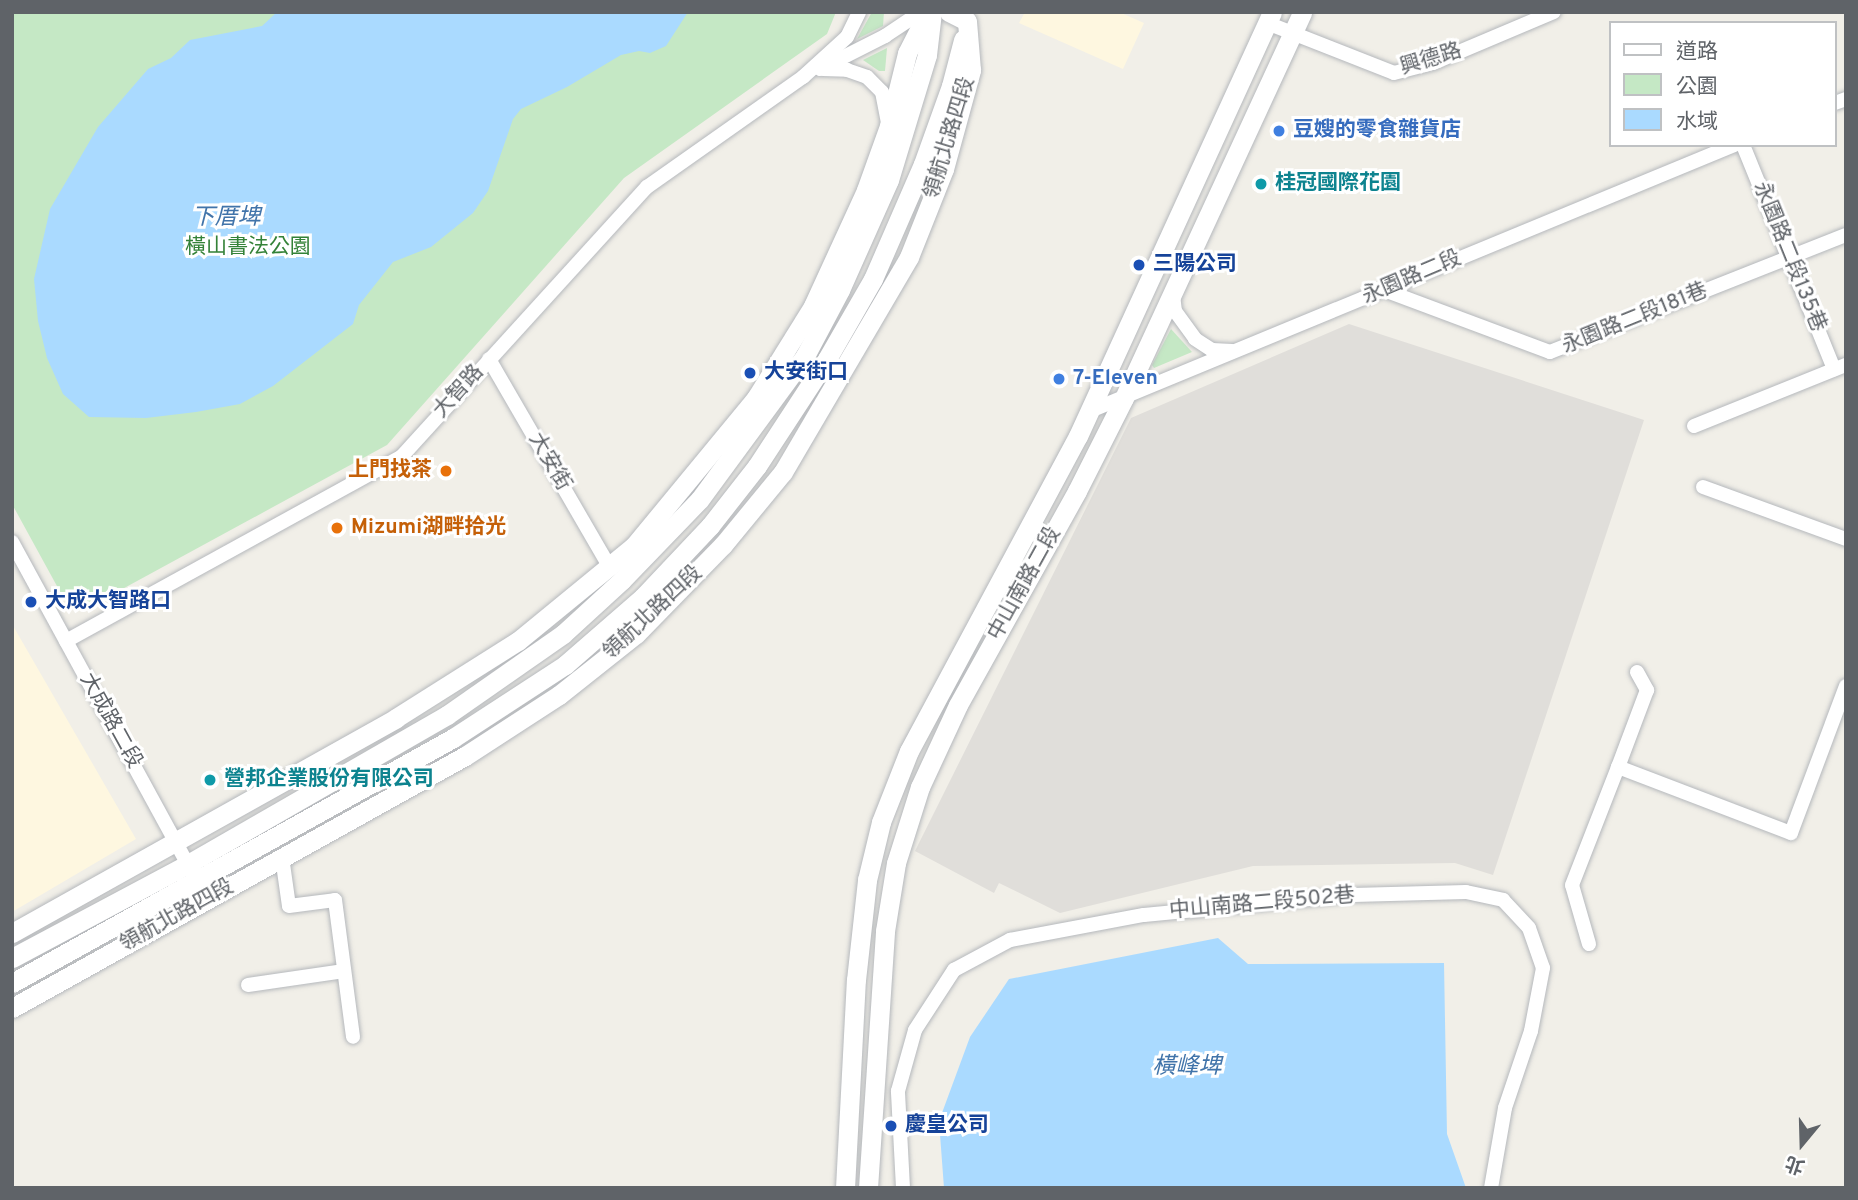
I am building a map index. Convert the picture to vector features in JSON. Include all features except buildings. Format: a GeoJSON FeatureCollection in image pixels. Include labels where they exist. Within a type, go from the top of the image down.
{"type":"FeatureCollection","features":[{"type":"Feature","properties":{"kind":"main road","name":"領航北路四段"},"geometry":{"type":"LineString","coordinates":[[12,933],[176,844],[396,718],[518,642],[634,546],[756,398],[813,306],[866,190],[889,126],[907,53],[930,12]]}},
{"type":"Feature","properties":{"kind":"main road","name":"領航北路四段"},"geometry":{"type":"LineString","coordinates":[[12,983],[500,681],[563,634],[622,580],[701,499],[805,356],[840,290],[889,180],[927,55],[930,12]]}},
{"type":"Feature","properties":{"kind":"main road","name":"中山南路二段"},"geometry":{"type":"LineString","coordinates":[[868,1188],[886,931],[896,863],[935,750],[1077,491],[1124,398],[1302,12]]}},
{"type":"Feature","properties":{"kind":"main road","name":"領航北路四段"},"geometry":{"type":"LineString","coordinates":[[12,958],[192,873],[453,738],[565,665],[643,597],[709,526],[757,466],[827,359],[873,279],[951,86],[962,15]]}},
{"type":"Feature","properties":{"kind":"main road","name":"領航北路四段"},"geometry":{"type":"LineString","coordinates":[[12,1008],[465,756],[559,695],[636,634],[723,545],[783,472],[909,257],[944,169],[971,70],[962,15]]}},
{"type":"Feature","properties":{"kind":"main road","name":"中山南路二段"},"geometry":{"type":"LineString","coordinates":[[845,1188],[856,980],[867,880],[881,822],[909,751],[1090,411],[1270,18]]}},
{"type":"Feature","properties":{"kind":"street","name":"大智路"},"geometry":{"type":"LineString","coordinates":[[66,641],[402,456],[647,187],[803,77],[846,37],[859,12]]}},
{"type":"Feature","properties":{"kind":"street","name":"大智路"},"geometry":{"type":"LineString","coordinates":[[803,77],[886,36],[921,12]]}},
{"type":"Feature","properties":{"kind":"street","name":"興德路"},"geometry":{"type":"LineString","coordinates":[[1270,18],[1292,33],[1394,73],[1433,63],[1554,12]]}},
{"type":"Feature","properties":{"kind":"street"},"geometry":{"type":"LineString","coordinates":[[821,69],[847,70],[867,77],[882,92],[889,126]]}},
{"type":"Feature","properties":{"kind":"street","name":"永園路二段"},"geometry":{"type":"LineString","coordinates":[[1090,411],[1729,147]]}},
{"type":"Feature","properties":{"kind":"street","name":"永園路二段135巷"},"geometry":{"type":"LineString","coordinates":[[1744,147],[1789,258],[1840,367]]}},
{"type":"Feature","properties":{"kind":"street","name":"永園路二段181巷"},"geometry":{"type":"LineString","coordinates":[[1384,290],[1550,352],[1846,235]]}},
{"type":"Feature","properties":{"kind":"street"},"geometry":{"type":"LineString","coordinates":[[1173,295],[1175,311],[1195,339],[1212,349],[1237,351]]}},
{"type":"Feature","properties":{"kind":"street","name":"大安街"},"geometry":{"type":"LineString","coordinates":[[489,359],[610,566]]}},
{"type":"Feature","properties":{"kind":"street"},"geometry":{"type":"LineString","coordinates":[[1694,426],[1840,367]]}},
{"type":"Feature","properties":{"kind":"street"},"geometry":{"type":"LineString","coordinates":[[1703,487],[1846,538]]}},
{"type":"Feature","properties":{"kind":"street","name":"大成路二段"},"geometry":{"type":"LineString","coordinates":[[12,542],[207,899]]}},
{"type":"Feature","properties":{"kind":"street"},"geometry":{"type":"LineString","coordinates":[[1589,944],[1572,885],[1647,690],[1637,673]]}},
{"type":"Feature","properties":{"kind":"street"},"geometry":{"type":"LineString","coordinates":[[1618,767],[1791,833],[1846,686]]}},
{"type":"Feature","properties":{"kind":"street"},"geometry":{"type":"LineString","coordinates":[[282,858],[289,906],[335,900],[353,1037]]}},
{"type":"Feature","properties":{"kind":"street","name":"中山南路二段502巷"},"geometry":{"type":"LineString","coordinates":[[903,1188],[898,1091],[915,1030],[954,970],[1010,940],[1144,915],[1353,895],[1466,892],[1503,900],[1529,928],[1543,968],[1531,1031],[1504,1108],[1491,1188]]}},
{"type":"Feature","properties":{"kind":"street"},"geometry":{"type":"LineString","coordinates":[[248,985],[344,971]]}},
{"type":"Feature","properties":{"kind":"shaded area"},"geometry":{"type":"Polygon","coordinates":[[[1025,12],[1119,12],[1144,23],[1123,69],[1019,23],[1025,12]]]}},
{"type":"Feature","properties":{"kind":"shaded area"},"geometry":{"type":"Polygon","coordinates":[[[1349,324],[1644,420],[1493,875],[1455,863],[1253,866],[1060,913],[999,883],[994,893],[915,851],[1131,418],[1349,324]]]}},
{"type":"Feature","properties":{"kind":"shaded area"},"geometry":{"type":"Polygon","coordinates":[[[12,624],[136,839],[12,912],[12,624]]]}},
{"type":"Feature","properties":{"kind":"green space","name":"橫山書法公園"},"geometry":{"type":"Polygon","coordinates":[[[12,12],[836,12],[827,34],[624,178],[387,445],[82,611],[69,608],[12,504],[12,12]]]}},
{"type":"Feature","properties":{"kind":"green space"},"geometry":{"type":"Polygon","coordinates":[[[872,12],[884,12],[883,26],[857,39],[872,12]]]}},
{"type":"Feature","properties":{"kind":"green space"},"geometry":{"type":"Polygon","coordinates":[[[887,48],[885,71],[879,71],[863,60],[887,48]]]}},
{"type":"Feature","properties":{"kind":"green space"},"geometry":{"type":"Polygon","coordinates":[[[1171,329],[1192,352],[1154,368],[1152,365],[1171,329]]]}},
{"type":"Feature","properties":{"kind":"water","name":"下厝埤"},"geometry":{"type":"Polygon","coordinates":[[[277,12],[688,12],[666,46],[650,53],[639,51],[621,55],[567,87],[521,109],[513,119],[488,191],[473,213],[431,247],[393,262],[359,305],[353,324],[273,386],[240,404],[196,412],[146,418],[89,417],[63,394],[47,358],[38,321],[34,279],[50,209],[98,127],[148,69],[171,58],[190,40],[262,26],[277,12]]]}},
{"type":"Feature","properties":{"kind":"water","name":"橫峰埤"},"geometry":{"type":"Polygon","coordinates":[[[1218,938],[1248,964],[1444,963],[1447,1134],[1466,1188],[944,1188],[939,1121],[970,1037],[1009,979],[1218,938]]]}},
{"type":"Feature","properties":{"kind":"place","name":"豆嫂的零食雜貨店"},"geometry":{"type":"Point","coordinates":[1279,131]}},
{"type":"Feature","properties":{"kind":"place","name":"桂冠國際花園"},"geometry":{"type":"Point","coordinates":[1261,184]}},
{"type":"Feature","properties":{"kind":"place","name":"三陽公司"},"geometry":{"type":"Point","coordinates":[1139,265]}},
{"type":"Feature","properties":{"kind":"place","name":"大安街口"},"geometry":{"type":"Point","coordinates":[750,373]}},
{"type":"Feature","properties":{"kind":"place","name":"7-Eleven"},"geometry":{"type":"Point","coordinates":[1059,379]}},
{"type":"Feature","properties":{"kind":"place","name":"上門找茶"},"geometry":{"type":"Point","coordinates":[446,471]}},
{"type":"Feature","properties":{"kind":"place","name":"Mizumi湖畔拾光"},"geometry":{"type":"Point","coordinates":[337,528]}},
{"type":"Feature","properties":{"kind":"place","name":"大成大智路口"},"geometry":{"type":"Point","coordinates":[31,602]}},
{"type":"Feature","properties":{"kind":"place","name":"營邦企業股份有限公司"},"geometry":{"type":"Point","coordinates":[210,780]}},
{"type":"Feature","properties":{"kind":"place","name":"慶皇公司"},"geometry":{"type":"Point","coordinates":[891,1126]}}]}
